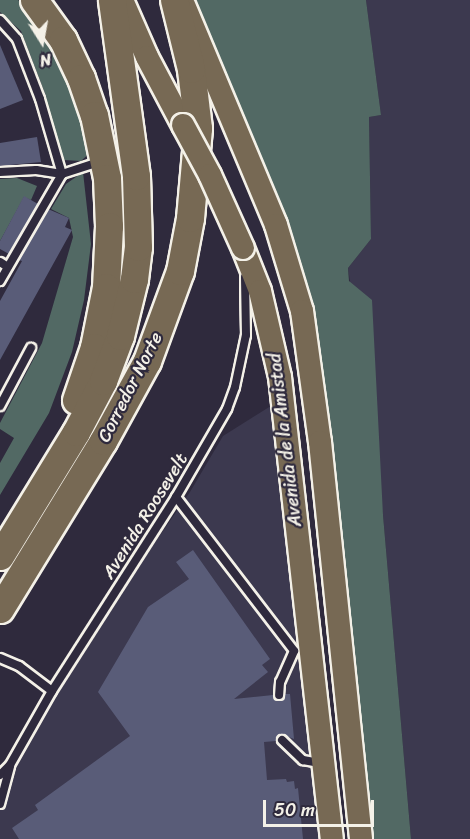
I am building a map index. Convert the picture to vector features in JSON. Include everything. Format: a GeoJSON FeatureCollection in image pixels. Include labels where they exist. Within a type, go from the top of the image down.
{"type":"FeatureCollection","features":[{"type":"Feature","properties":{"kind":"highway","name":"Corredor Norte"},"geometry":{"type":"LineString","coordinates":[[0,556],[82,422],[112,361],[128,311],[134,279],[138,214],[136,176],[112,0]]}},
{"type":"Feature","properties":{"kind":"highway","name":"Corredor Norte"},"geometry":{"type":"LineString","coordinates":[[0,609],[103,441],[147,361],[180,271],[190,218],[198,128],[191,69],[174,0]]}},
{"type":"Feature","properties":{"kind":"highway"},"geometry":{"type":"LineString","coordinates":[[25,518],[81,391],[100,324],[109,245],[104,161],[94,115],[81,78],[63,40],[41,5]]}},
{"type":"Feature","properties":{"kind":"main road","name":"Avenida de la Amistad"},"geometry":{"type":"LineString","coordinates":[[122,0],[147,57],[215,185],[260,291],[270,330],[280,377],[286,434],[303,649],[324,764],[332,839]]}},
{"type":"Feature","properties":{"kind":"main road","name":"Avenida de la Amistad"},"geometry":{"type":"LineString","coordinates":[[182,0],[276,225],[302,311],[320,442],[361,839]]}},
{"type":"Feature","properties":{"kind":"lane"},"geometry":{"type":"LineString","coordinates":[[0,20],[17,39],[40,99],[62,174],[0,281]]}},
{"type":"Feature","properties":{"kind":"lane"},"geometry":{"type":"LineString","coordinates":[[0,172],[36,170],[62,174],[104,161]]}},
{"type":"Feature","properties":{"kind":"lane","name":"Avenida Roosevelt"},"geometry":{"type":"LineString","coordinates":[[0,775],[10,765],[52,691],[176,497],[227,409],[235,387],[246,335],[248,301],[243,248]]}},
{"type":"Feature","properties":{"kind":"lane"},"geometry":{"type":"LineString","coordinates":[[0,262],[8,267]]}},
{"type":"Feature","properties":{"kind":"lane"},"geometry":{"type":"LineString","coordinates":[[0,406],[31,348]]}},
{"type":"Feature","properties":{"kind":"lane"},"geometry":{"type":"LineString","coordinates":[[176,497],[303,649],[280,682],[279,695]]}},
{"type":"Feature","properties":{"kind":"lane"},"geometry":{"type":"LineString","coordinates":[[0,658],[19,666],[52,691]]}},
{"type":"Feature","properties":{"kind":"lane"},"geometry":{"type":"LineString","coordinates":[[282,740],[303,760],[324,764]]}},
{"type":"Feature","properties":{"kind":"lane"},"geometry":{"type":"LineString","coordinates":[[0,804],[10,765]]}},
{"type":"Feature","properties":{"kind":"shaded area"},"geometry":{"type":"Polygon","coordinates":[[[366,0],[470,0],[470,839],[411,839],[383,515],[348,268],[371,239],[369,117],[381,115],[366,0]]]}},
{"type":"Feature","properties":{"kind":"shaded area"},"geometry":{"type":"Polygon","coordinates":[[[274,404],[319,839],[0,839],[0,804],[10,765],[52,691],[190,492],[223,436],[274,404]]]}},
{"type":"Feature","properties":{"kind":"green space"},"geometry":{"type":"Polygon","coordinates":[[[0,0],[18,0],[35,18],[63,60],[93,150],[81,161],[64,160],[44,97],[46,96],[21,31],[0,12],[0,0]]]}},
{"type":"Feature","properties":{"kind":"green space"},"geometry":{"type":"Polygon","coordinates":[[[196,0],[366,0],[381,115],[369,117],[371,239],[348,268],[349,281],[372,300],[383,515],[411,839],[373,839],[329,439],[317,344],[303,273],[272,183],[196,0]]]}},
{"type":"Feature","properties":{"kind":"green space"},"geometry":{"type":"Polygon","coordinates":[[[83,172],[91,244],[84,300],[72,352],[49,413],[0,495],[0,463],[14,438],[0,429],[0,423],[42,343],[73,237],[69,218],[51,209],[66,184],[83,172]]]}},
{"type":"Feature","properties":{"kind":"green space"},"geometry":{"type":"Polygon","coordinates":[[[17,178],[37,186],[31,200],[24,197],[0,241],[0,179],[17,178]]]}},
{"type":"Feature","properties":{"kind":"building"},"geometry":{"type":"Polygon","coordinates":[[[0,45],[23,100],[0,109],[0,45]]]}},
{"type":"Feature","properties":{"kind":"building"},"geometry":{"type":"Polygon","coordinates":[[[37,137],[41,162],[0,166],[0,143],[37,137]]]}},
{"type":"Feature","properties":{"kind":"building"},"geometry":{"type":"Polygon","coordinates":[[[24,196],[38,204],[9,254],[0,249],[0,241],[24,196]]]}},
{"type":"Feature","properties":{"kind":"building"},"geometry":{"type":"Polygon","coordinates":[[[48,209],[69,218],[65,227],[72,230],[0,360],[0,301],[22,261],[19,260],[48,209]]]}},
{"type":"Feature","properties":{"kind":"building"},"geometry":{"type":"Polygon","coordinates":[[[193,550],[270,659],[262,665],[268,672],[234,699],[273,695],[279,701],[285,694],[290,694],[294,739],[281,734],[276,741],[264,742],[267,780],[294,781],[295,789],[298,788],[303,839],[19,839],[12,828],[38,810],[35,805],[130,736],[98,692],[148,607],[189,579],[176,562],[193,550]]]}}]}
